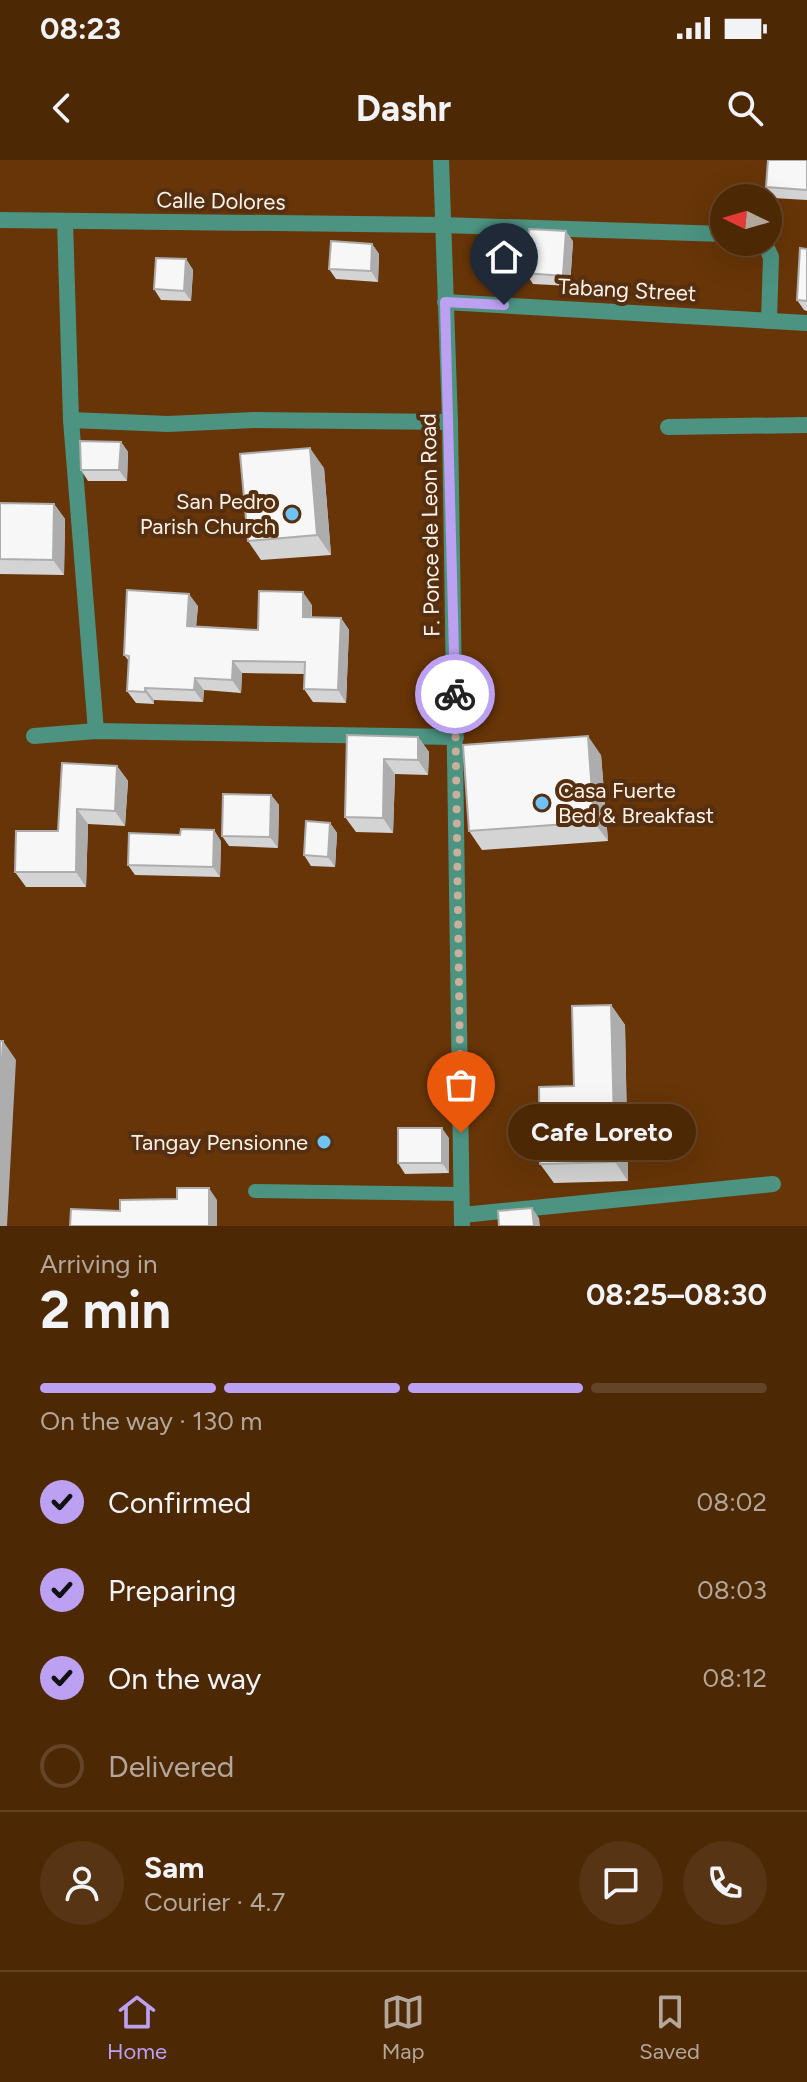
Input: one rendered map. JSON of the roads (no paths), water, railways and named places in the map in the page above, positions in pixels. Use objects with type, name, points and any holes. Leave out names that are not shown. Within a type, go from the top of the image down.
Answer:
[{"type":"street","name":"F. Ponce de Leon Road","points":[[441,160],[450,422],[462,1220]]},
{"type":"street","name":"Calle Dolores","points":[[0,220],[442,225],[710,234]]},
{"type":"street","points":[[65,221],[71,420],[96,731]]},
{"type":"street","points":[[769,320],[771,256]]},
{"type":"street","name":"Tabang Street","points":[[445,302],[807,323]]},
{"type":"street","points":[[71,420],[168,424],[254,420],[450,422]]},
{"type":"street","points":[[668,427],[807,425]]},
{"type":"street","points":[[34,736],[96,731],[456,737]]},
{"type":"street","points":[[462,1220],[773,1184]]},
{"type":"lane","points":[[255,1191],[462,1194]]},
{"type":"place","name":"San Pedro Parish Church","points":[[292,514]]},
{"type":"place","name":"Casa Fuerte Bed & Breakfast","points":[[542,803]]},
{"type":"place","name":"Cafe Loreto","points":[[461,1133]]},
{"type":"place","name":"Tangay Pensionne","points":[[324,1142]]}]
